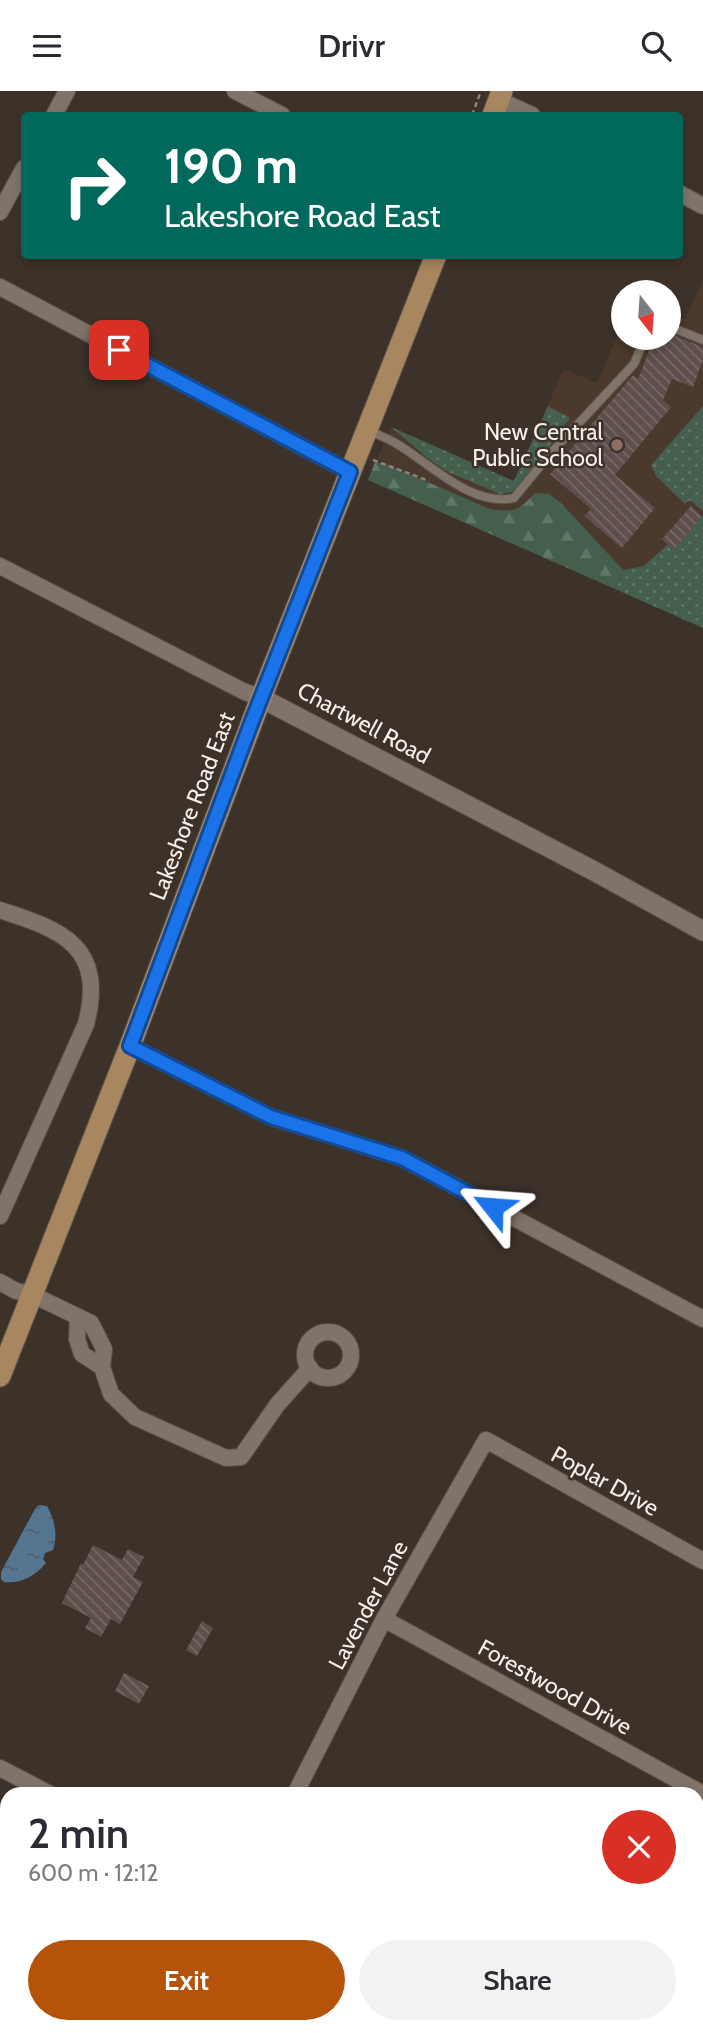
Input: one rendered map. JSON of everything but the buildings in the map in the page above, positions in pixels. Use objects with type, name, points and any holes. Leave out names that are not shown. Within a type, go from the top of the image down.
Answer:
[{"type":"main road","name":"Lakeshore Road East","points":[[0,1376],[130,1046],[261,698],[434,259]]},
{"type":"street","points":[[56,112],[67,91]]},
{"type":"street","points":[[235,91],[276,112]]},
{"type":"street","points":[[494,99],[525,112]]},
{"type":"street","points":[[0,212],[21,174]]},
{"type":"street","points":[[683,195],[703,206]]},
{"type":"street","points":[[0,287],[353,463]]},
{"type":"street","name":"Chartwell Road","points":[[0,566],[261,698],[594,871],[703,931]]},
{"type":"street","points":[[0,910],[41,923],[71,942],[89,968],[93,983],[92,1003],[86,1024],[0,1216]]},
{"type":"street","points":[[130,1046],[271,1117],[402,1158],[703,1319]]},
{"type":"street","points":[[0,1282],[91,1323],[104,1349],[102,1367],[111,1394],[135,1417],[226,1458],[241,1457],[277,1405],[310,1368]]},
{"type":"street","name":"Poplar Drive","points":[[486,1440],[703,1561]]},
{"type":"street","name":"Lavender Lane","points":[[299,1787],[384,1619],[486,1440]]},
{"type":"street","name":"Forestwood Drive","points":[[384,1619],[690,1787]]},
{"type":"street","points":[[0,1767],[37,1787]]},
{"type":"lane","points":[[681,331],[703,340]]},
{"type":"lane","points":[[366,430],[394,442],[451,481],[479,495],[496,499],[514,498],[550,454],[634,364],[640,350]]},
{"type":"path","points":[[476,112],[494,99]]},
{"type":"path","points":[[353,463],[390,465],[434,483]]},
{"type":"shaded area","name":"New Central Public School","points":[[703,279],[703,628],[368,480],[391,427],[514,481],[564,369],[597,383],[611,350],[681,350],[681,317],[685,319]]},
{"type":"green space","points":[[548,406],[570,418],[516,491],[500,494],[448,472],[391,427],[514,481]]},
{"type":"green space","points":[[703,406],[703,511],[690,500],[685,504],[656,476],[651,465]]},
{"type":"green space","points":[[375,462],[388,465],[490,509],[516,509],[535,493],[549,494],[561,503],[623,570],[615,589],[368,480]]},
{"type":"green space","points":[[703,515],[703,628],[615,589],[623,570],[644,566],[668,544],[674,549]]},
{"type":"water","points":[[47,1506],[54,1522],[53,1550],[45,1553],[43,1559],[46,1563],[37,1572],[16,1582],[4,1582],[1,1572],[36,1507]]},
{"type":"place","name":"New Central Public School","points":[[617,445]]},
{"type":"route","points":[[119,350],[350,472],[252,721],[130,1046],[271,1117],[402,1158],[493,1207]]}]
